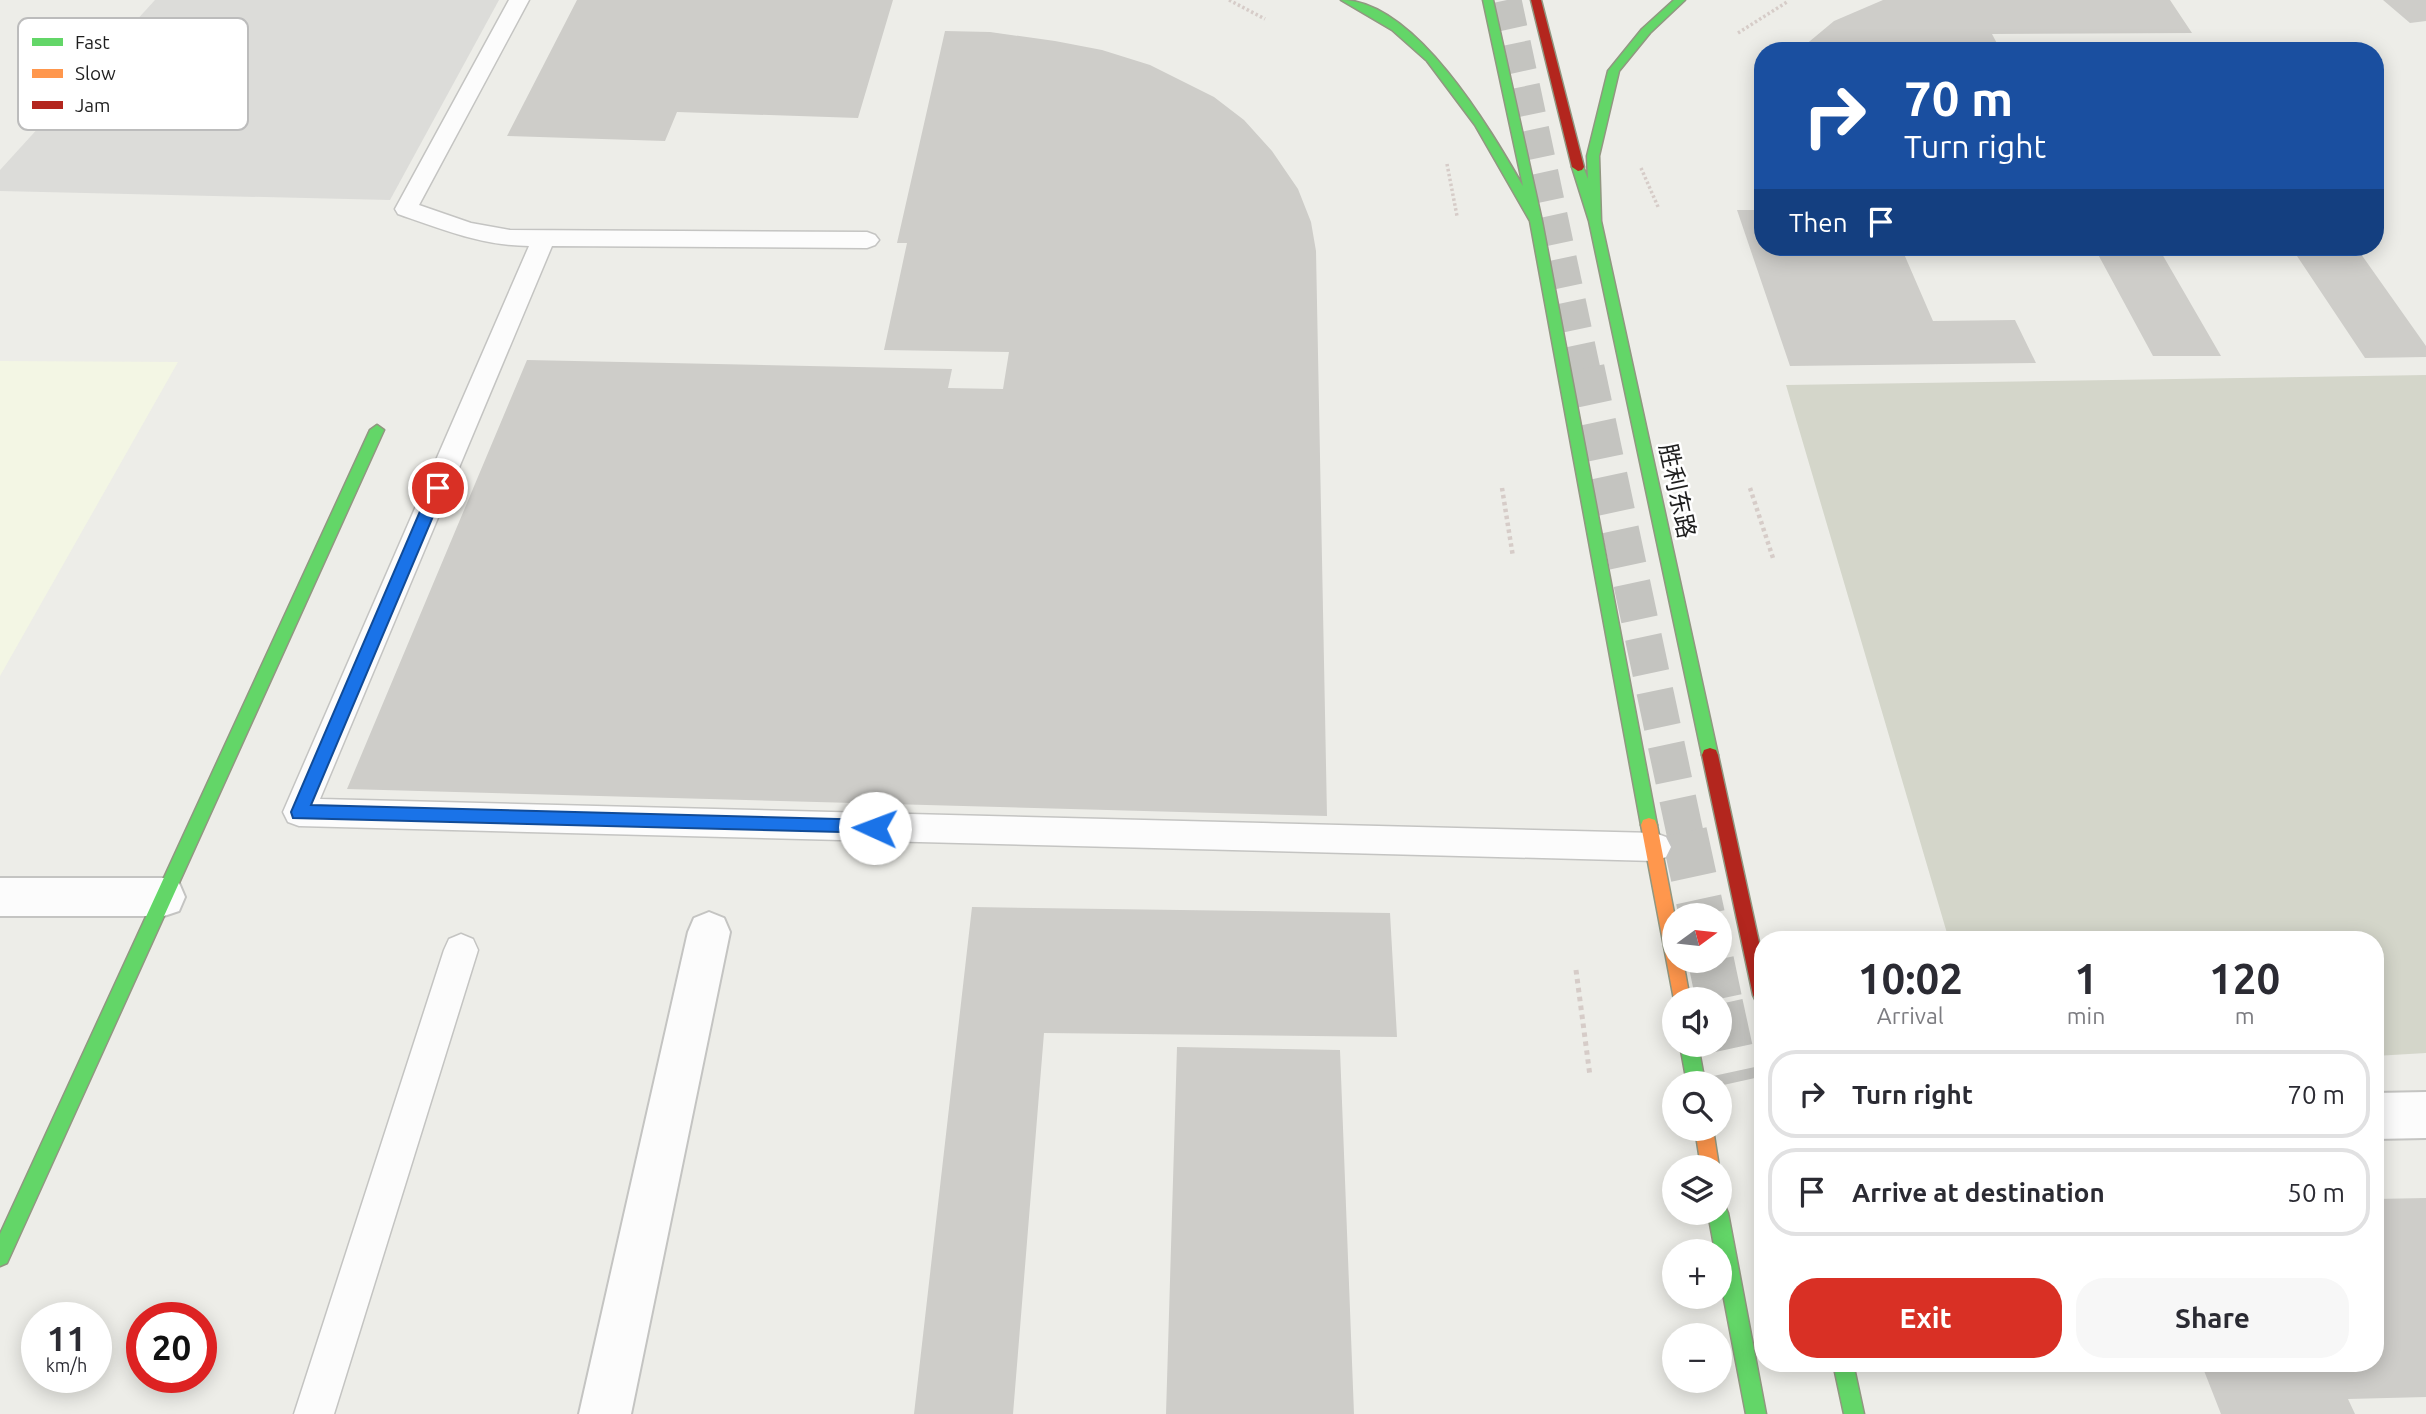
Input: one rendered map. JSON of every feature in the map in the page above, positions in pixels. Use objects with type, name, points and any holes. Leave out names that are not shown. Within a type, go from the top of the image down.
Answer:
[{"type":"main road","points":[[1346,0],[1409,37],[1450,79],[1481,125],[1536,221]]},
{"type":"main road","points":[[1488,0],[1536,221],[1655,847],[1679,987]]},
{"type":"main road","name":"胜利东路","points":[[1536,0],[1569,141],[1595,221],[1754,958]]},
{"type":"main road","points":[[1595,221],[1593,156],[1614,71],[1646,31],[1681,0]]},
{"type":"main road","points":[[0,1256],[377,430]]},
{"type":"main road","points":[[1720,1225],[1756,1414]]},
{"type":"main road","points":[[1845,1372],[1854,1414]]},
{"type":"street","points":[[0,897],[164,897]]},
{"type":"street","points":[[605,1414],[709,932]]},
{"type":"street","points":[[2384,1116],[2426,1115]]},
{"type":"lane","points":[[519,0],[406,209],[468,230],[510,238],[867,240]]},
{"type":"lane","points":[[544,238],[299,812],[1655,847]]},
{"type":"lane","points":[[314,1414],[461,950]]},
{"type":"path","points":[[1229,0],[1265,19]]},
{"type":"path","points":[[1738,33],[1787,2]]},
{"type":"path","points":[[1447,164],[1457,216]]},
{"type":"path","points":[[1641,168],[1659,209]]},
{"type":"path","points":[[1503,488],[1513,557]]},
{"type":"path","points":[[1750,488],[1773,558]]},
{"type":"path","points":[[1576,970],[1590,1076]]},
{"type":"shaded area","points":[[155,0],[499,0],[390,200],[0,191],[0,170],[36,130],[248,130],[248,18],[139,18]]},
{"type":"shaded area","points":[[0,361],[178,362],[0,676]]},
{"type":"shaded area","points":[[2426,375],[2426,1053],[2384,1055],[2384,931],[1946,931],[1786,385]]},
{"type":"building","points":[[577,0],[893,0],[858,118],[677,112],[665,141],[507,136]]},
{"type":"building","points":[[1883,0],[2170,0],[2192,33],[1992,34],[1996,42],[1809,42],[1834,21]]},
{"type":"building","points":[[2383,0],[2426,0],[2426,21],[2410,23]]},
{"type":"building","points":[[945,31],[990,32],[1055,41],[1102,50],[1150,65],[1214,97],[1244,120],[1272,151],[1298,189],[1311,222],[1316,251],[1327,816],[347,789],[527,360],[952,369],[948,388],[1003,389],[1009,352],[884,350],[907,243],[897,243]]},
{"type":"building","points":[[1737,210],[1754,210],[1754,256],[1905,256],[1933,321],[2015,320],[2036,363],[1790,366]]},
{"type":"building","points":[[2099,256],[2163,256],[2221,356],[2153,356]]},
{"type":"building","points":[[2297,256],[2362,256],[2426,346],[2426,357],[2365,358]]},
{"type":"building","points":[[972,907],[1390,913],[1397,1037],[1044,1033],[1013,1414],[914,1414]]},
{"type":"building","points":[[1177,1047],[1340,1050],[1354,1414],[1166,1414]]},
{"type":"building","points":[[2426,1198],[2426,1397],[2348,1399],[2355,1414],[2221,1414],[2205,1372],[2384,1372],[2384,1199]]},
{"type":"tunnel","points":[[1507,0],[1586,370]]},
{"type":"tunnel","points":[[1586,368],[1685,833]]},
{"type":"tunnel","points":[[1684,832],[1699,903]]},
{"type":"tunnel","points":[[1714,973],[1716,987]]},
{"type":"tunnel","points":[[1732,1057],[1737,1082]]},
{"type":"traffic: fast","points":[[1346,0],[1396,27],[1431,59],[1481,125],[1536,221]]},
{"type":"traffic: fast","points":[[1488,0],[1536,221],[1649,825]]},
{"type":"traffic: fast","points":[[1595,221],[1593,156],[1614,71],[1646,31],[1680,0]]},
{"type":"traffic: fast","points":[[1578,167],[1595,221],[1710,755]]},
{"type":"traffic: fast","points":[[0,1256],[377,430]]},
{"type":"traffic: fast","points":[[1691,1057],[1694,1071]]},
{"type":"traffic: fast","points":[[1720,1225],[1756,1414]]},
{"type":"traffic: fast","points":[[1845,1372],[1854,1414]]},
{"type":"traffic: slow","points":[[1649,825],[1679,987]]},
{"type":"traffic: slow","points":[[1706,1141],[1708,1155]]},
{"type":"traffic: jam","points":[[1536,0],[1578,167]]},
{"type":"traffic: jam","points":[[1710,755],[1754,958]]},
{"type":"route","points":[[438,488],[299,812],[875,828]]}]
